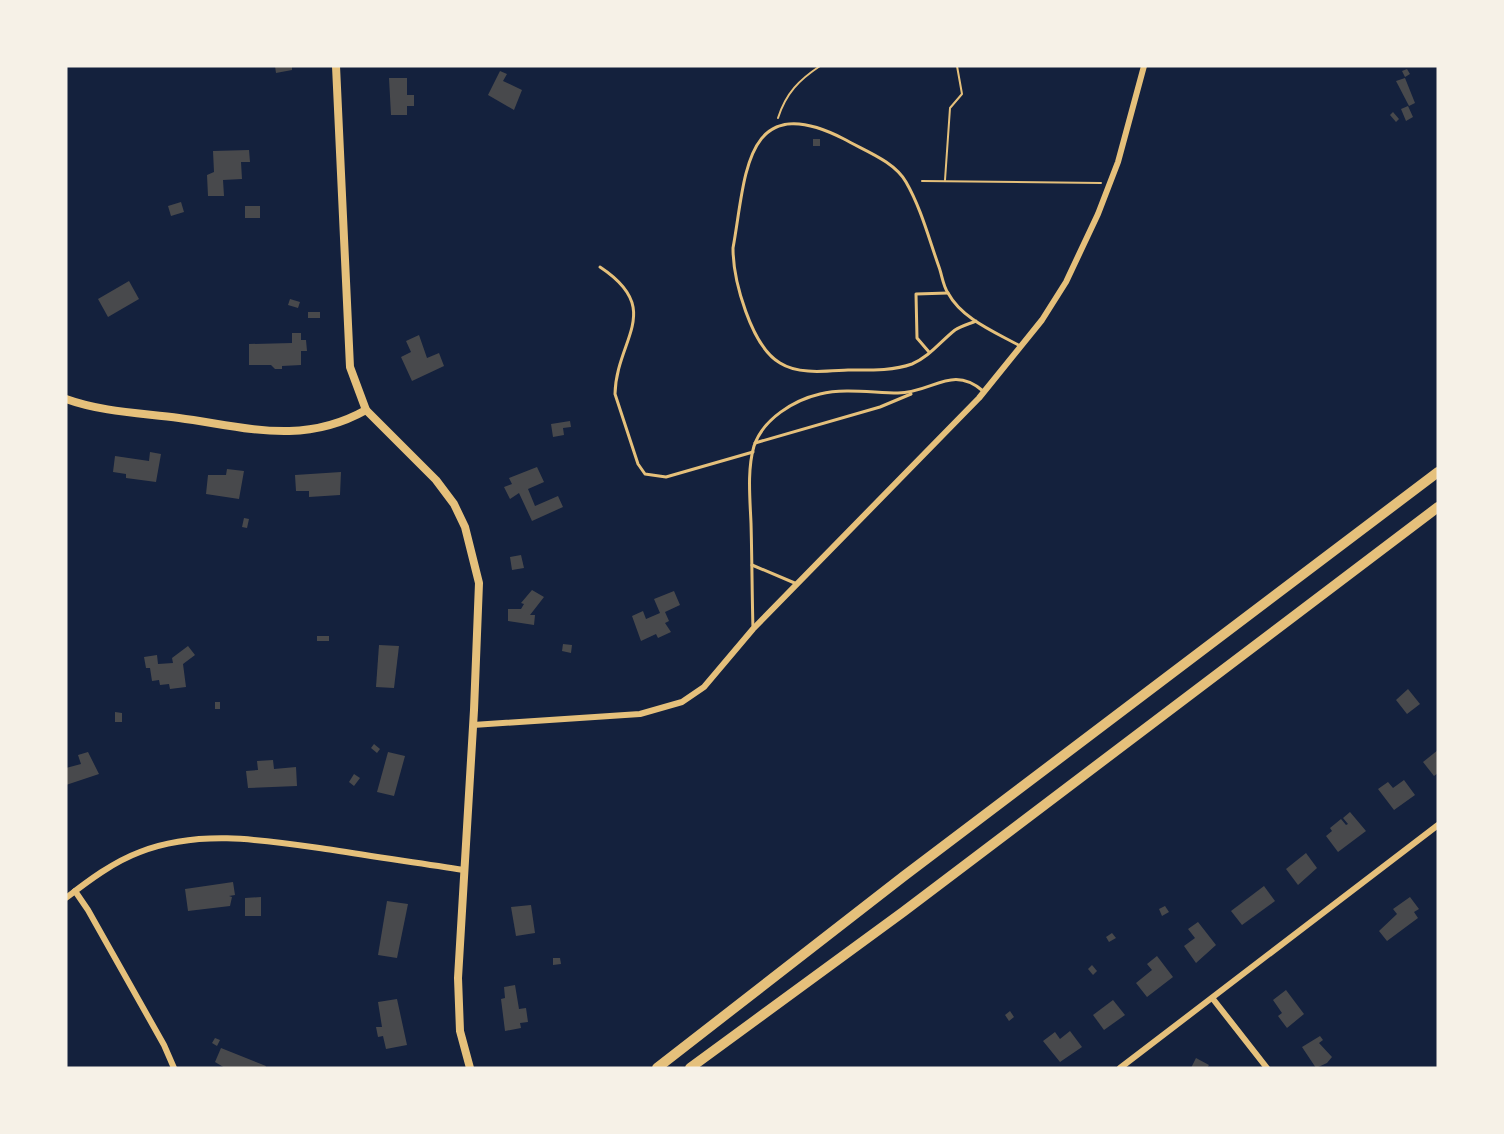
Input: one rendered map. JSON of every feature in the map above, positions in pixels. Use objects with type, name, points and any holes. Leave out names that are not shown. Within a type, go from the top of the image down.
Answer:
[{"type":"highway","points":[[657,1068],[912,869],[1438,472]]},
{"type":"highway","points":[[690,1068],[903,912],[1438,507]]},
{"type":"street","points":[[336,66],[348,346],[353,375],[366,410],[436,480],[454,504],[474,554],[480,602],[457,1007],[470,1068]]},
{"type":"street","points":[[473,725],[618,717],[670,707],[690,698],[704,687],[753,629],[984,392],[1022,347],[1066,282],[1110,183],[1118,162],[1144,66]]},
{"type":"street","points":[[66,399],[110,410],[281,433],[319,429],[366,410]]},
{"type":"street","points":[[1120,1068],[1438,825]]},
{"type":"street","points":[[66,898],[138,853],[162,845],[216,837],[300,845],[464,870]]},
{"type":"street","points":[[75,891],[164,1045],[174,1068]]},
{"type":"street","points":[[1212,999],[1267,1068]]},
{"type":"lane","points":[[976,321],[957,329],[929,353],[910,365],[871,370],[803,370],[780,363],[761,345],[736,281],[733,264],[733,248],[755,143],[775,127],[798,124],[833,134],[884,161],[898,172],[920,211],[948,293],[976,321],[1022,347]]},
{"type":"lane","points":[[600,267],[620,280],[629,292],[633,306],[630,338],[615,394],[638,464],[645,474],[666,477],[753,452]]},
{"type":"lane","points":[[929,353],[917,338],[916,294],[948,293]]},
{"type":"lane","points":[[755,443],[880,407],[950,379],[961,378],[974,383],[984,392]]},
{"type":"lane","points":[[753,629],[750,480],[755,443],[768,423],[794,403],[821,393],[912,393]]},
{"type":"lane","points":[[752,565],[797,584]]},
{"type":"path","points":[[777,121],[783,102],[797,81],[820,66]]},
{"type":"path","points":[[945,182],[950,108],[962,94],[957,66]]},
{"type":"path","points":[[922,181],[1110,183]]},
{"type":"building","points":[[275,66],[292,66],[292,70],[276,73]]},
{"type":"building","points":[[1407,69],[1410,74],[1405,77],[1402,71]]},
{"type":"building","points":[[500,71],[507,74],[503,81],[522,90],[514,110],[488,95]]},
{"type":"building","points":[[389,78],[407,78],[407,95],[414,95],[414,106],[407,106],[407,115],[391,115]]},
{"type":"building","points":[[1405,78],[1415,103],[1409,106],[1396,81]]},
{"type":"building","points":[[1408,106],[1413,117],[1406,121],[1401,109]]},
{"type":"building","points":[[1393,112],[1399,119],[1396,122],[1390,115]]},
{"type":"building","points":[[813,139],[820,139],[820,146],[813,146]]},
{"type":"building","points":[[249,150],[250,162],[241,162],[242,179],[223,180],[224,196],[208,196],[207,175],[214,172],[213,151]]},
{"type":"building","points":[[181,202],[184,212],[171,216],[168,206]]},
{"type":"building","points":[[245,206],[260,206],[260,218],[245,218]]},
{"type":"building","points":[[129,281],[139,299],[108,317],[98,299]]},
{"type":"building","points":[[290,299],[300,302],[298,308],[288,305]]},
{"type":"building","points":[[308,312],[320,312],[320,318],[308,318]]},
{"type":"building","points":[[292,333],[301,333],[301,340],[306,340],[307,351],[301,351],[301,365],[282,366],[282,369],[275,369],[271,365],[249,365],[249,344],[292,343]]},
{"type":"building","points":[[419,335],[427,358],[439,353],[444,366],[412,381],[401,357],[411,352],[406,341]]},
{"type":"building","points":[[570,421],[571,427],[563,428],[564,435],[553,437],[551,424]]},
{"type":"building","points":[[150,452],[161,454],[156,482],[126,478],[126,474],[113,472],[115,456],[149,461]]},
{"type":"building","points":[[537,467],[544,482],[528,489],[535,506],[558,496],[563,507],[532,521],[519,493],[510,499],[504,487],[512,484],[509,478]]},
{"type":"building","points":[[227,469],[244,471],[239,499],[206,494],[208,475],[226,475]]},
{"type":"building","points":[[341,472],[340,495],[309,497],[309,491],[296,491],[295,475]]},
{"type":"building","points":[[244,518],[249,519],[247,528],[242,527]]},
{"type":"building","points":[[521,555],[524,568],[512,570],[510,557]]},
{"type":"building","points":[[532,590],[544,597],[530,615],[535,615],[534,625],[508,621],[508,609],[521,609],[524,604],[521,603]]},
{"type":"building","points":[[674,591],[680,605],[665,612],[669,621],[665,623],[671,632],[658,638],[656,634],[641,641],[632,616],[643,611],[646,619],[660,613],[654,599]]},
{"type":"building","points":[[317,636],[329,636],[329,641],[317,641]]},
{"type":"building","points":[[563,644],[572,645],[571,653],[562,651]]},
{"type":"building","points":[[379,645],[399,646],[394,688],[376,687]]},
{"type":"building","points":[[188,646],[195,655],[183,664],[186,687],[170,689],[169,684],[160,685],[159,680],[152,681],[150,668],[146,668],[144,657],[157,655],[158,664],[173,663],[172,658]]},
{"type":"building","points":[[1408,689],[1420,704],[1407,714],[1396,700]]},
{"type":"building","points":[[215,702],[220,702],[220,709],[215,709]]},
{"type":"building","points":[[115,712],[122,713],[122,722],[115,722]]},
{"type":"building","points":[[374,744],[380,749],[377,753],[371,748]]},
{"type":"building","points":[[1438,750],[1438,773],[1434,776],[1423,762]]},
{"type":"building","points":[[88,752],[99,774],[66,785],[66,768],[81,764],[78,755]]},
{"type":"building","points":[[388,752],[405,756],[394,796],[377,792]]},
{"type":"building","points":[[273,760],[274,769],[296,767],[297,786],[248,788],[246,771],[258,770],[257,761]]},
{"type":"building","points":[[354,774],[360,778],[354,786],[349,782]]},
{"type":"building","points":[[1404,780],[1415,795],[1394,810],[1378,789],[1388,782],[1393,788]]},
{"type":"building","points":[[1350,812],[1366,831],[1338,852],[1326,836],[1332,831],[1330,828],[1341,819],[1346,825],[1348,824],[1343,818]]},
{"type":"building","points":[[1306,853],[1317,868],[1298,885],[1286,869]]},
{"type":"building","points":[[233,882],[235,895],[229,896],[232,897],[230,906],[188,911],[185,889]]},
{"type":"building","points":[[1264,886],[1275,901],[1242,925],[1231,911]]},
{"type":"building","points":[[261,897],[261,916],[245,916],[245,898]]},
{"type":"building","points":[[1410,897],[1419,909],[1414,912],[1418,918],[1387,941],[1379,931],[1397,914],[1393,909]]},
{"type":"building","points":[[387,901],[408,904],[397,958],[378,955]]},
{"type":"building","points":[[531,905],[535,933],[516,936],[511,907]]},
{"type":"building","points":[[1165,906],[1169,912],[1162,916],[1159,909]]},
{"type":"building","points":[[1198,922],[1216,945],[1196,963],[1184,946],[1195,938],[1188,929]]},
{"type":"building","points":[[1112,933],[1116,938],[1109,942],[1106,937]]},
{"type":"building","points":[[1157,956],[1173,977],[1147,997],[1136,983],[1152,970],[1147,964]]},
{"type":"building","points":[[553,958],[560,958],[561,964],[553,965]]},
{"type":"building","points":[[1092,965],[1097,971],[1093,975],[1088,969]]},
{"type":"building","points":[[515,985],[519,1009],[526,1008],[528,1022],[520,1023],[521,1028],[505,1031],[501,999],[505,998],[504,987]]},
{"type":"building","points":[[1286,990],[1304,1014],[1287,1028],[1278,1016],[1282,1013],[1273,1000]]},
{"type":"building","points":[[397,999],[407,1045],[386,1049],[383,1036],[378,1037],[376,1027],[382,1027],[378,1002]]},
{"type":"building","points":[[1113,1000],[1125,1015],[1104,1030],[1093,1015]]},
{"type":"building","points":[[1010,1011],[1014,1017],[1009,1021],[1005,1015]]},
{"type":"building","points":[[1070,1031],[1082,1047],[1060,1062],[1043,1041],[1055,1032],[1060,1039]]},
{"type":"building","points":[[1320,1036],[1323,1040],[1319,1043],[1332,1057],[1327,1063],[1316,1068],[1302,1047]]},
{"type":"building","points":[[215,1038],[220,1040],[217,1046],[212,1043]]},
{"type":"building","points":[[221,1048],[266,1066],[265,1068],[225,1068],[215,1062]]},
{"type":"building","points":[[1196,1058],[1209,1065],[1207,1068],[1191,1068]]}]
